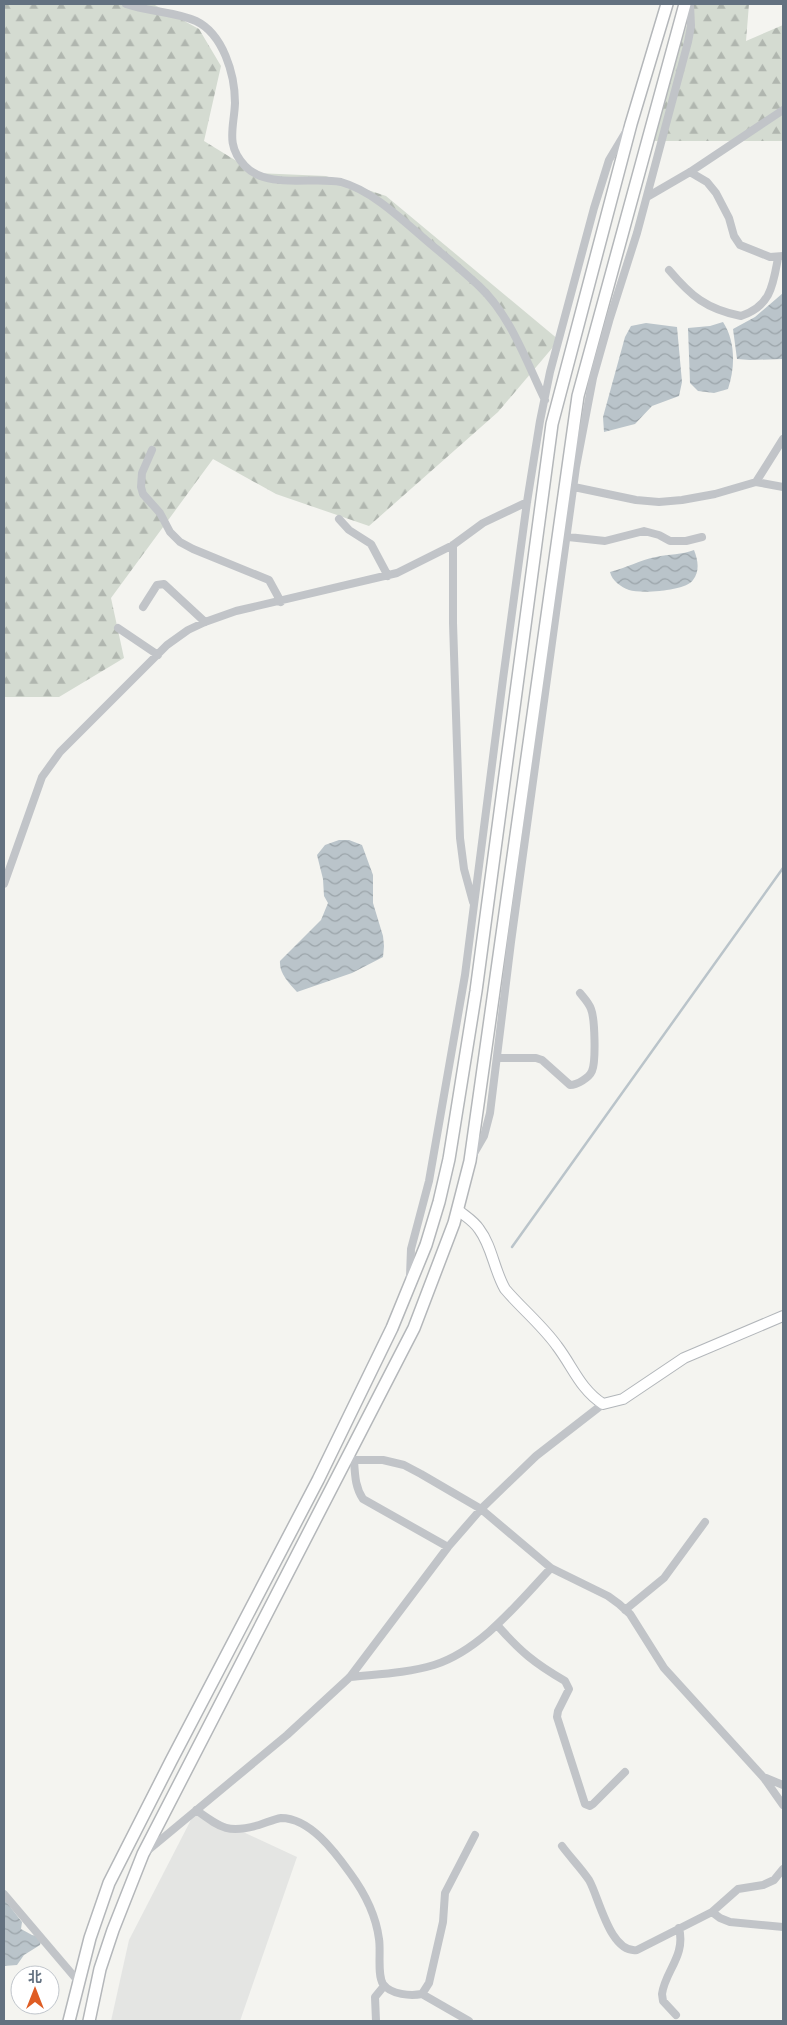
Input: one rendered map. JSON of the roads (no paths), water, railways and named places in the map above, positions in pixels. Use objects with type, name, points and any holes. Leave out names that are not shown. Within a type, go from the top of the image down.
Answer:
[{"type":"highway","points":[[69,2021],[90,1938],[109,1883],[318,1480],[392,1328],[426,1245],[439,1202],[450,1149],[476,991],[552,424],[631,124],[667,4]]},
{"type":"highway","points":[[89,2021],[100,1969],[143,1854],[350,1460],[414,1328],[458,1210],[470,1161],[578,396],[685,4]]},
{"type":"main road","points":[[458,1210],[480,1230],[505,1289],[558,1347],[582,1386],[602,1404],[623,1399],[684,1358],[783,1316]]},
{"type":"street","points":[[126,4],[184,17],[197,22],[209,30],[219,43],[229,68],[234,89],[233,148],[236,156],[248,169],[281,181],[339,182],[357,188],[400,217],[480,286],[503,312],[545,400]]},
{"type":"street","points":[[470,1161],[488,1125],[511,942],[586,412],[594,378],[647,197],[692,26],[690,4]]},
{"type":"street","points":[[647,197],[690,172],[783,110]]},
{"type":"street","points":[[410,1286],[411,1250],[429,1181],[465,975],[527,502],[550,372],[594,208],[609,160],[631,124]]},
{"type":"street","points":[[669,270],[687,292],[704,304],[740,316],[759,308],[766,300],[781,257],[770,257],[740,245],[734,236],[729,218],[716,193],[706,182],[690,172]]},
{"type":"street","points":[[756,482],[783,439]]},
{"type":"street","points":[[152,450],[142,473],[141,487],[143,494],[160,513],[170,532],[180,542],[193,549],[269,580],[281,602]]},
{"type":"street","points":[[574,487],[636,500],[659,502],[715,494],[756,482],[783,487]]},
{"type":"street","points":[[4,884],[42,777],[48,766],[158,654],[188,630],[205,622],[236,612],[281,602],[324,589],[388,576],[453,545],[483,523],[527,502]]},
{"type":"street","points":[[339,519],[349,530],[371,544],[388,576]]},
{"type":"street","points":[[568,537],[605,540],[644,531],[659,535],[670,541],[686,541],[702,537]]},
{"type":"street","points":[[453,545],[453,623],[460,838],[464,869],[474,904]]},
{"type":"street","points":[[143,607],[157,585],[164,584],[168,585],[205,622]]},
{"type":"street","points":[[118,628],[158,654]]},
{"type":"street","points":[[497,1058],[536,1058],[542,1060],[570,1085],[577,1084],[590,1074],[593,1066],[593,1018],[589,1004],[580,993]]},
{"type":"street","points":[[143,1854],[287,1735],[350,1677],[448,1547],[481,1509],[536,1456],[602,1404]]},
{"type":"street","points":[[448,1547],[363,1499],[358,1491],[350,1460],[383,1460],[404,1465],[481,1509],[551,1568],[608,1596],[625,1610],[664,1668],[764,1778],[783,1805]]},
{"type":"street","points":[[625,1610],[664,1578],[705,1522]]},
{"type":"street","points":[[350,1677],[414,1670],[449,1658],[497,1625],[551,1568]]},
{"type":"street","points":[[497,1625],[531,1661],[568,1685],[569,1689],[556,1717],[585,1804],[590,1806],[593,1804],[625,1772]]},
{"type":"street","points":[[764,1778],[783,1785]]},
{"type":"street","points":[[196,1810],[219,1827],[227,1829],[241,1829],[280,1818],[302,1824],[331,1847],[357,1883],[371,1911],[379,1938],[380,1979],[384,1986],[401,1994],[422,1994],[469,2021]]},
{"type":"street","points":[[422,1994],[429,1983],[442,1922],[445,1893],[475,1835]]},
{"type":"street","points":[[562,1846],[588,1878],[605,1922],[627,1950],[637,1950],[712,1912],[738,1889],[769,1883],[783,1869]]},
{"type":"street","points":[[4,1894],[78,1981]]},
{"type":"street","points":[[712,1912],[730,1922],[783,1927]]},
{"type":"street","points":[[676,2015],[663,2001],[662,1994],[680,1946],[679,1928]]},
{"type":"street","points":[[376,2021],[374,1997],[384,1986]]},
{"type":"water","points":[[783,293],[783,359],[737,359],[733,329],[755,317]]},
{"type":"water","points":[[723,322],[730,338],[733,355],[728,389],[714,393],[698,391],[690,383],[688,328],[710,326]]},
{"type":"water","points":[[646,323],[677,327],[682,382],[679,396],[652,406],[635,424],[604,432],[603,417],[625,337],[631,326]]},
{"type":"water","points":[[694,550],[697,573],[689,584],[682,587],[653,591],[629,590],[617,583],[610,572],[650,558]]},
{"type":"water","points":[[339,840],[349,840],[362,845],[373,875],[373,903],[383,936],[383,957],[352,973],[297,992],[283,974],[280,961],[321,920],[328,903],[324,896],[323,879],[317,855],[325,845]]},
{"type":"water","points":[[4,1899],[22,1922],[21,1929],[32,1935],[42,1937],[40,1945],[24,1955],[17,1965],[4,1966]]},
{"type":"waterway","points":[[512,1247],[783,868]]}]
